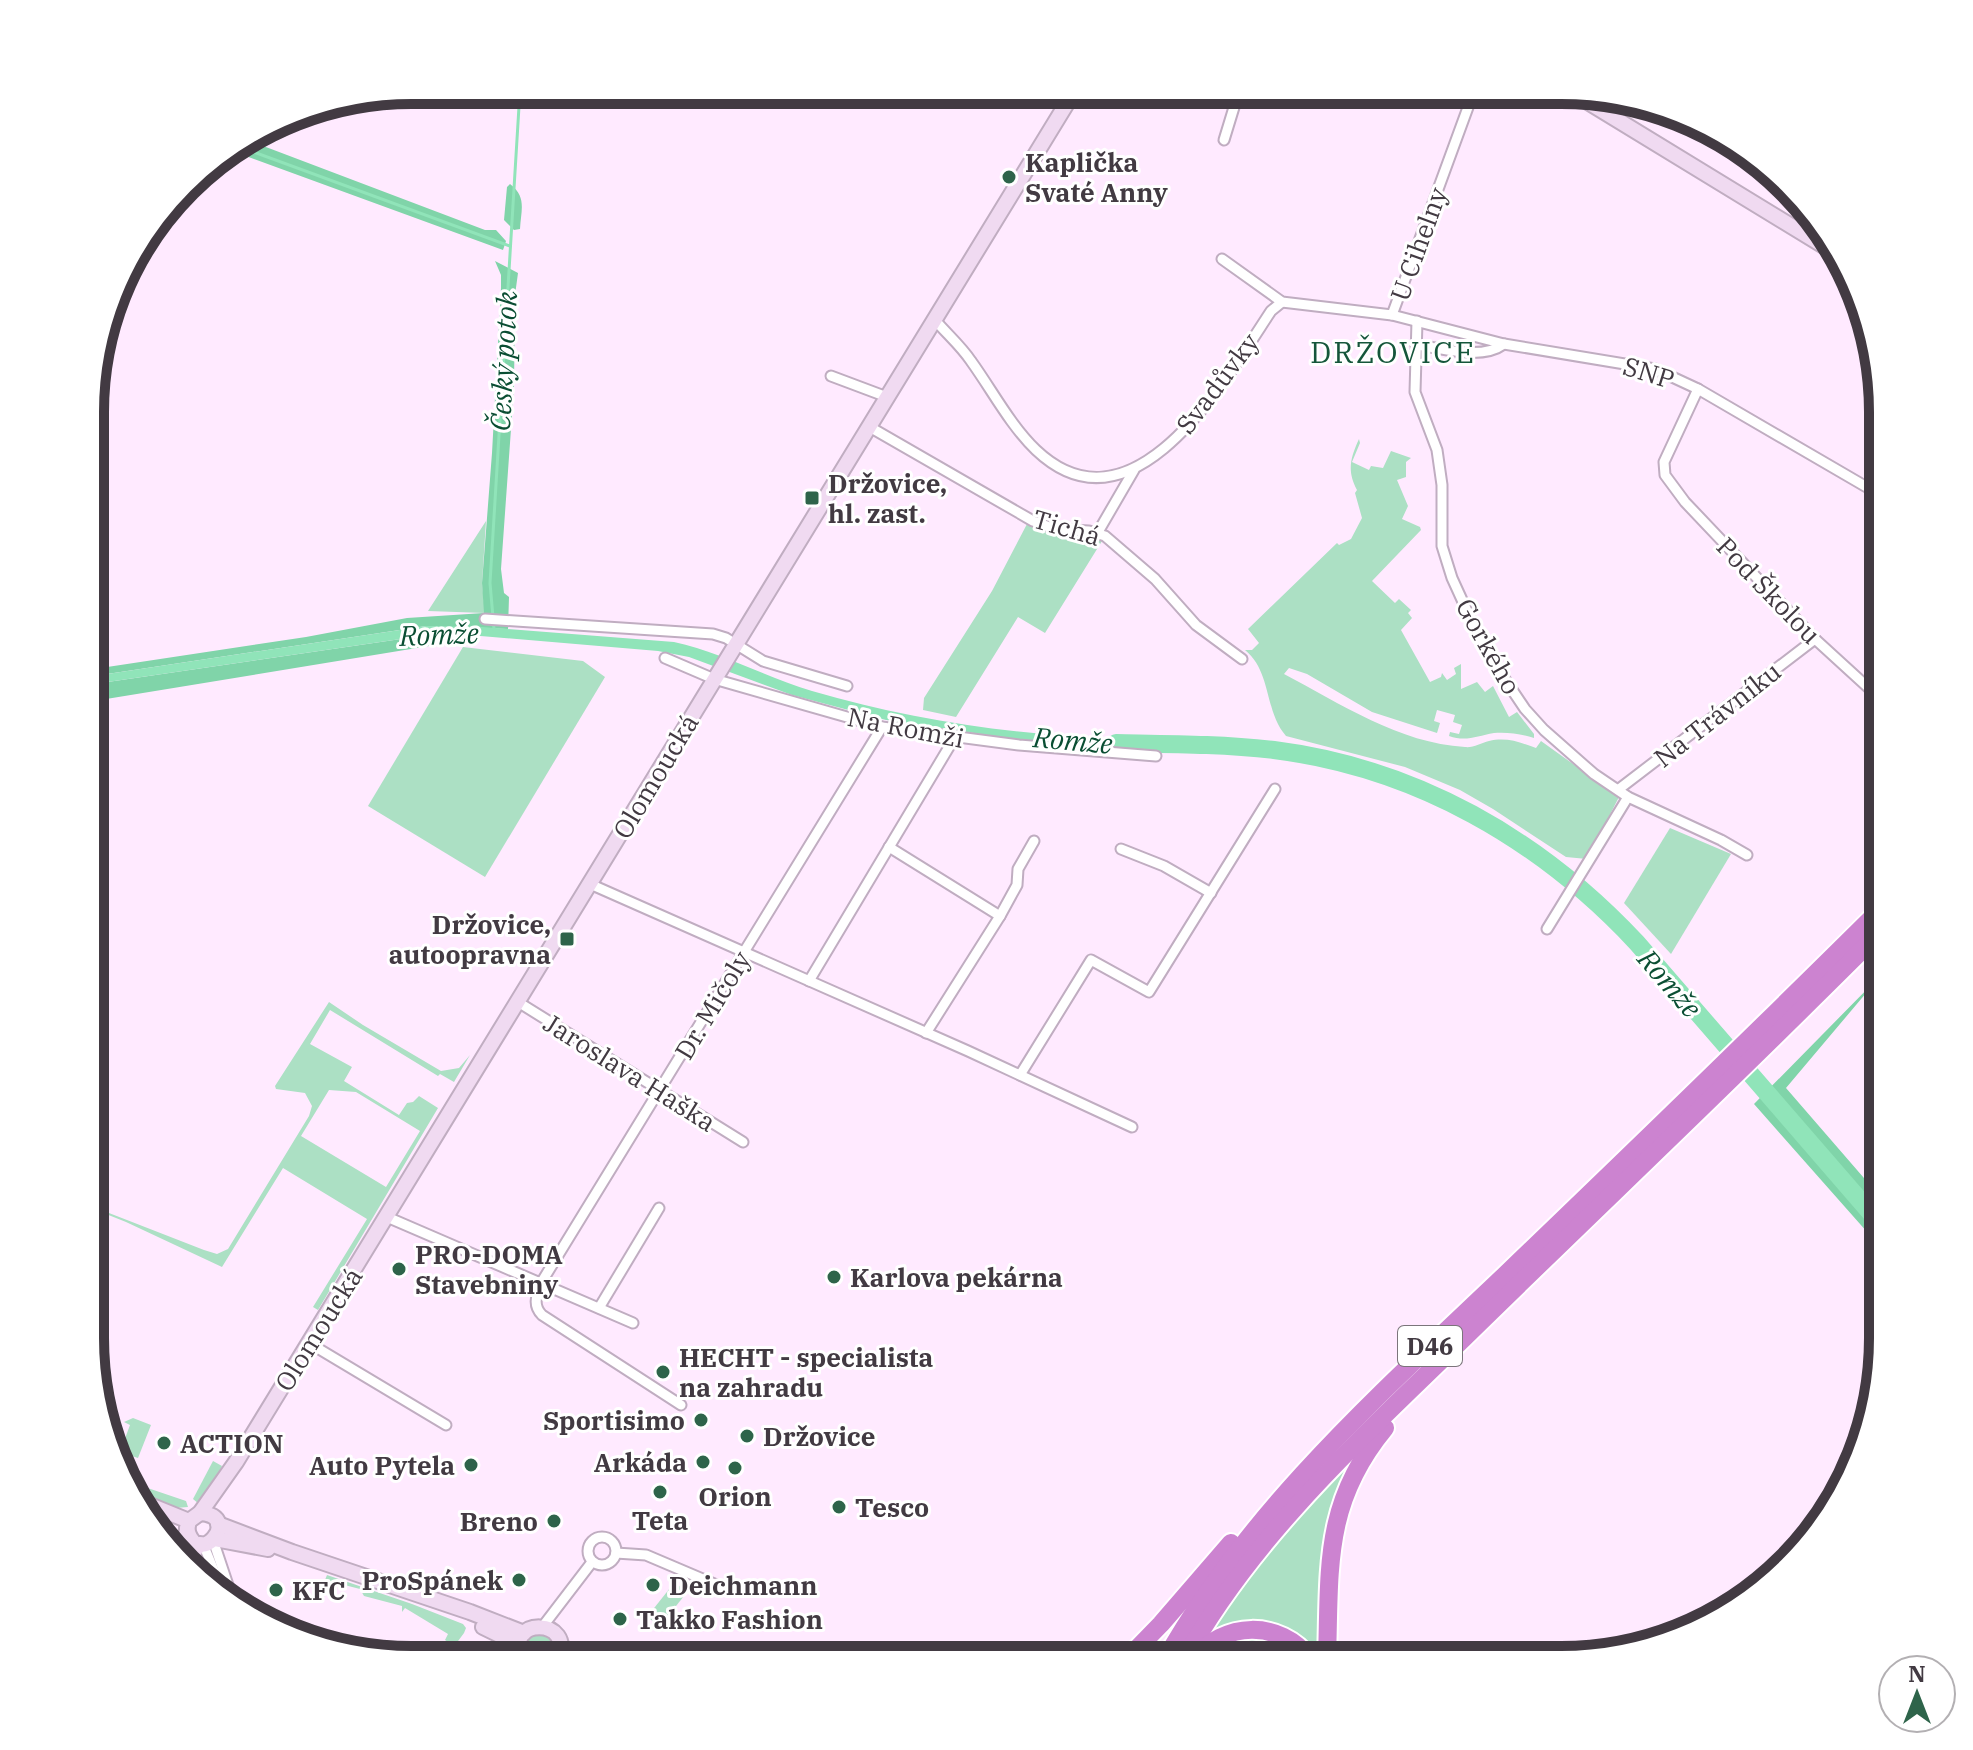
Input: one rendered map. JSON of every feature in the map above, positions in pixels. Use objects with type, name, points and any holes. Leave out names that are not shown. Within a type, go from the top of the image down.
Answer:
[{"type":"highway","name":"D46","points":[[1747,1054],[1869,922]]},
{"type":"highway","name":"D46","points":[[1174,1646],[1240,1547],[1323,1450],[1869,942]]},
{"type":"highway","name":"D46","points":[[1192,1646],[1248,1561],[1336,1462],[1438,1364],[1732,1068]]},
{"type":"highway","points":[[1327,1646],[1331,1546],[1345,1494],[1372,1444],[1438,1364]]},
{"type":"highway","points":[[1140,1646],[1241,1532],[1323,1450]]},
{"type":"highway","points":[[1205,1646],[1217,1637],[1250,1629],[1268,1631],[1286,1638],[1295,1646]]},
{"type":"street","name":"Olomoucká","points":[[183,1543],[192,1521],[236,1462],[1066,104]]},
{"type":"street","points":[[1224,140],[1236,104]]},
{"type":"street","name":"U Cihelny","points":[[1222,259],[1282,302],[1392,315],[1469,104]]},
{"type":"street","points":[[1595,106],[1818,242]]},
{"type":"street","name":"Svadůvky","points":[[935,320],[971,360],[1027,440],[1065,471],[1084,476],[1134,470],[1178,438],[1202,414],[1271,311],[1282,302]]},
{"type":"street","name":"SNP","points":[[1392,315],[1504,344],[1655,369],[1698,389],[1869,488]]},
{"type":"street","name":"Gorkého","points":[[1417,321],[1415,392],[1437,450],[1442,485],[1442,546],[1452,578],[1484,648],[1506,684],[1544,730],[1594,774],[1628,797],[1747,855]]},
{"type":"street","points":[[1416,345],[1478,353],[1495,351],[1504,344]]},
{"type":"street","points":[[831,376],[887,397]]},
{"type":"street","name":"Pod Školou","points":[[1698,389],[1664,462],[1665,475],[1685,502],[1815,639],[1869,686]]},
{"type":"street","name":"Tichá","points":[[868,426],[1033,521],[1055,529],[1098,532],[1126,552],[1196,625],[1242,659]]},
{"type":"street","points":[[1098,532],[1134,470]]},
{"type":"street","name":"Na Romži","points":[[485,619],[713,634],[763,661],[847,686]]},
{"type":"street","name":"Na Trávníku","points":[[1619,789],[1815,639]]},
{"type":"street","name":"Na Romži","points":[[665,658],[714,679],[882,727],[1156,756]]},
{"type":"street","name":"Dr. Mičoly","points":[[541,1283],[882,727]]},
{"type":"street","points":[[809,981],[955,737]]},
{"type":"street","points":[[1020,1075],[1091,960],[1149,992],[1275,789]]},
{"type":"street","points":[[1547,929],[1628,797]]},
{"type":"street","points":[[926,1033],[1000,916],[1017,885],[1018,869],[1034,841]]},
{"type":"street","points":[[889,847],[1000,916]]},
{"type":"street","points":[[1121,849],[1164,866],[1211,893]]},
{"type":"street","points":[[590,884],[1132,1127]]},
{"type":"street","name":"Jaroslava Haška","points":[[518,1002],[743,1142]]},
{"type":"street","points":[[599,1308],[659,1208]]},
{"type":"street","points":[[387,1217],[633,1323]]},
{"type":"street","points":[[541,1283],[535,1303],[542,1315],[681,1405]]},
{"type":"street","points":[[309,1343],[446,1425]]},
{"type":"street","name":"Olomoucká","points":[[193,1555],[218,1532],[217,1522],[226,1485],[236,1462]]},
{"type":"street","points":[[154,1507],[192,1521],[211,1515],[217,1522],[288,1551],[436,1602],[521,1638]]},
{"type":"street","points":[[192,1521],[192,1540],[288,1551]]},
{"type":"street","points":[[603,1537],[611,1541],[616,1553],[612,1561],[604,1565],[592,1562],[588,1549],[595,1539],[603,1537]]},
{"type":"street","points":[[208,1542],[219,1577]]},
{"type":"street","points":[[208,1542],[226,1583]]},
{"type":"street","points":[[616,1553],[646,1555],[726,1589]]},
{"type":"street","points":[[521,1638],[536,1626],[543,1626],[558,1610],[592,1562]]},
{"type":"street","points":[[558,1610],[558,1646]]},
{"type":"street","points":[[543,1626],[556,1646]]},
{"type":"street","points":[[521,1638],[521,1646]]},
{"type":"shaded area","points":[[259,144],[485,230],[496,230],[506,241],[503,250],[243,155]]},
{"type":"shaded area","points":[[510,184],[519,194],[522,204],[520,229],[514,230],[504,220],[507,187]]},
{"type":"shaded area","points":[[495,261],[518,273],[514,387],[501,569],[504,593],[509,597],[508,629],[426,626],[104,674],[104,667],[306,637],[407,618],[484,613],[482,583],[501,275]]},
{"type":"shaded area","points":[[1359,439],[1352,462],[1369,470],[1371,466],[1383,468],[1391,451],[1411,458],[1406,462],[1406,477],[1397,480],[1408,506],[1402,519],[1421,530],[1372,581],[1395,603],[1399,599],[1411,610],[1408,613],[1412,618],[1401,630],[1430,682],[1441,677],[1442,673],[1447,680],[1456,674],[1454,668],[1461,664],[1461,689],[1477,682],[1485,692],[1493,686],[1509,717],[1517,712],[1534,738],[1494,733],[1455,738],[1449,736],[1450,732],[1459,734],[1462,725],[1453,722],[1455,715],[1437,710],[1434,721],[1440,723],[1437,733],[1372,712],[1307,674],[1289,668],[1284,674],[1371,720],[1417,738],[1468,747],[1501,740],[1536,748],[1541,741],[1619,797],[1587,859],[1566,857],[1460,790],[1405,767],[1286,736],[1279,726],[1260,669],[1245,650],[1252,650],[1259,643],[1248,629],[1337,543],[1339,545],[1351,539],[1362,518],[1351,471],[1352,459]]},
{"type":"shaded area","points":[[486,521],[482,583],[485,613],[428,611]]},
{"type":"shaded area","points":[[1027,524],[1045,532],[1102,541],[1045,633],[1018,617],[956,717],[923,710],[924,698],[992,591]]},
{"type":"shaded area","points":[[435,634],[457,634],[429,646],[104,699],[104,683]]},
{"type":"shaded area","points":[[463,647],[583,661],[605,677],[485,877],[368,806]]},
{"type":"shaded area","points":[[1670,828],[1731,854],[1671,954],[1624,903]]},
{"type":"shaded area","points":[[1869,987],[1786,1088],[1869,1184],[1869,1234],[1754,1104]]},
{"type":"shaded area","points":[[329,1002],[441,1071],[459,1068],[470,1055],[454,1082],[440,1074],[438,1076],[330,1010],[310,1044],[352,1067],[344,1081],[399,1115],[407,1103],[419,1096],[438,1108],[318,1310],[313,1307],[367,1219],[283,1168],[222,1267],[104,1213],[217,1254],[228,1249],[309,1116],[312,1106],[305,1093],[276,1089],[275,1086]],"holes":[[[329,1090],[356,1092],[420,1131],[386,1187],[301,1136]]]},
{"type":"shaded area","points":[[133,1418],[151,1425],[138,1458],[126,1454],[123,1445],[130,1425],[124,1422]]},
{"type":"shaded area","points":[[1354,1455],[1345,1474],[1322,1646],[1302,1646],[1276,1627],[1204,1638],[1269,1547]]},
{"type":"shaded area","points":[[213,1461],[222,1466],[208,1497],[199,1504],[193,1499]]},
{"type":"shaded area","points":[[142,1486],[186,1501],[188,1507],[175,1508],[149,1499]]},
{"type":"shaded area","points":[[327,1575],[412,1604],[463,1624],[466,1628],[454,1646],[450,1646],[445,1640],[448,1634],[405,1608],[402,1612],[402,1606],[364,1596],[360,1589],[325,1580]]},
{"type":"shaded area","points":[[674,1583],[688,1591],[660,1626],[647,1617]]},
{"type":"shaded area","points":[[540,1634],[553,1646],[527,1646],[531,1638]]},
{"type":"shaded area","points":[[1256,1636],[1283,1646],[1219,1646],[1226,1641]]},
{"type":"water","points":[[426,626],[482,627],[674,642],[852,702],[973,726],[1055,735],[1138,739],[1138,750],[1056,745],[886,720],[792,695],[689,657],[658,651],[457,634],[435,634],[104,683],[104,674]]},
{"type":"waterway","name":"Český potok","points":[[494,629],[490,583],[519,104]]},
{"type":"waterway","points":[[250,150],[510,246]]},
{"type":"waterway","name":"Romže","points":[[1116,743],[1254,748],[1326,759],[1377,773],[1426,792],[1472,814],[1517,841],[1559,872],[1637,943],[1869,1211]]},
{"type":"place","name":"Kaplička Svaté Anny","points":[[1009,177]]},
{"type":"place","name":"Držovice, hl. zast.","points":[[812,498]]},
{"type":"place","name":"Držovice, autoopravna","points":[[567,939]]},
{"type":"place","name":"PRO-DOMA Stavebniny","points":[[399,1269]]},
{"type":"place","name":"Karlova pekárna","points":[[834,1277]]},
{"type":"place","name":"HECHT - specialista na zahradu","points":[[663,1372]]},
{"type":"place","name":"Sportisimo","points":[[701,1420]]},
{"type":"place","name":"Držovice","points":[[747,1436]]},
{"type":"place","name":"ACTION","points":[[164,1443]]},
{"type":"place","name":"Arkáda","points":[[703,1462]]},
{"type":"place","name":"Auto Pytela","points":[[471,1465]]},
{"type":"place","name":"Orion","points":[[735,1468]]},
{"type":"place","name":"Teta","points":[[660,1492]]},
{"type":"place","name":"Tesco","points":[[839,1507]]},
{"type":"place","name":"Breno","points":[[554,1521]]},
{"type":"place","name":"ProSpánek","points":[[519,1580]]},
{"type":"place","name":"Deichmann","points":[[653,1585]]},
{"type":"place","name":"KFC","points":[[276,1590]]},
{"type":"place","name":"Takko Fashion","points":[[620,1619]]},
{"type":"district","name":"DRŽOVICE","points":[[1393,351]]}]
